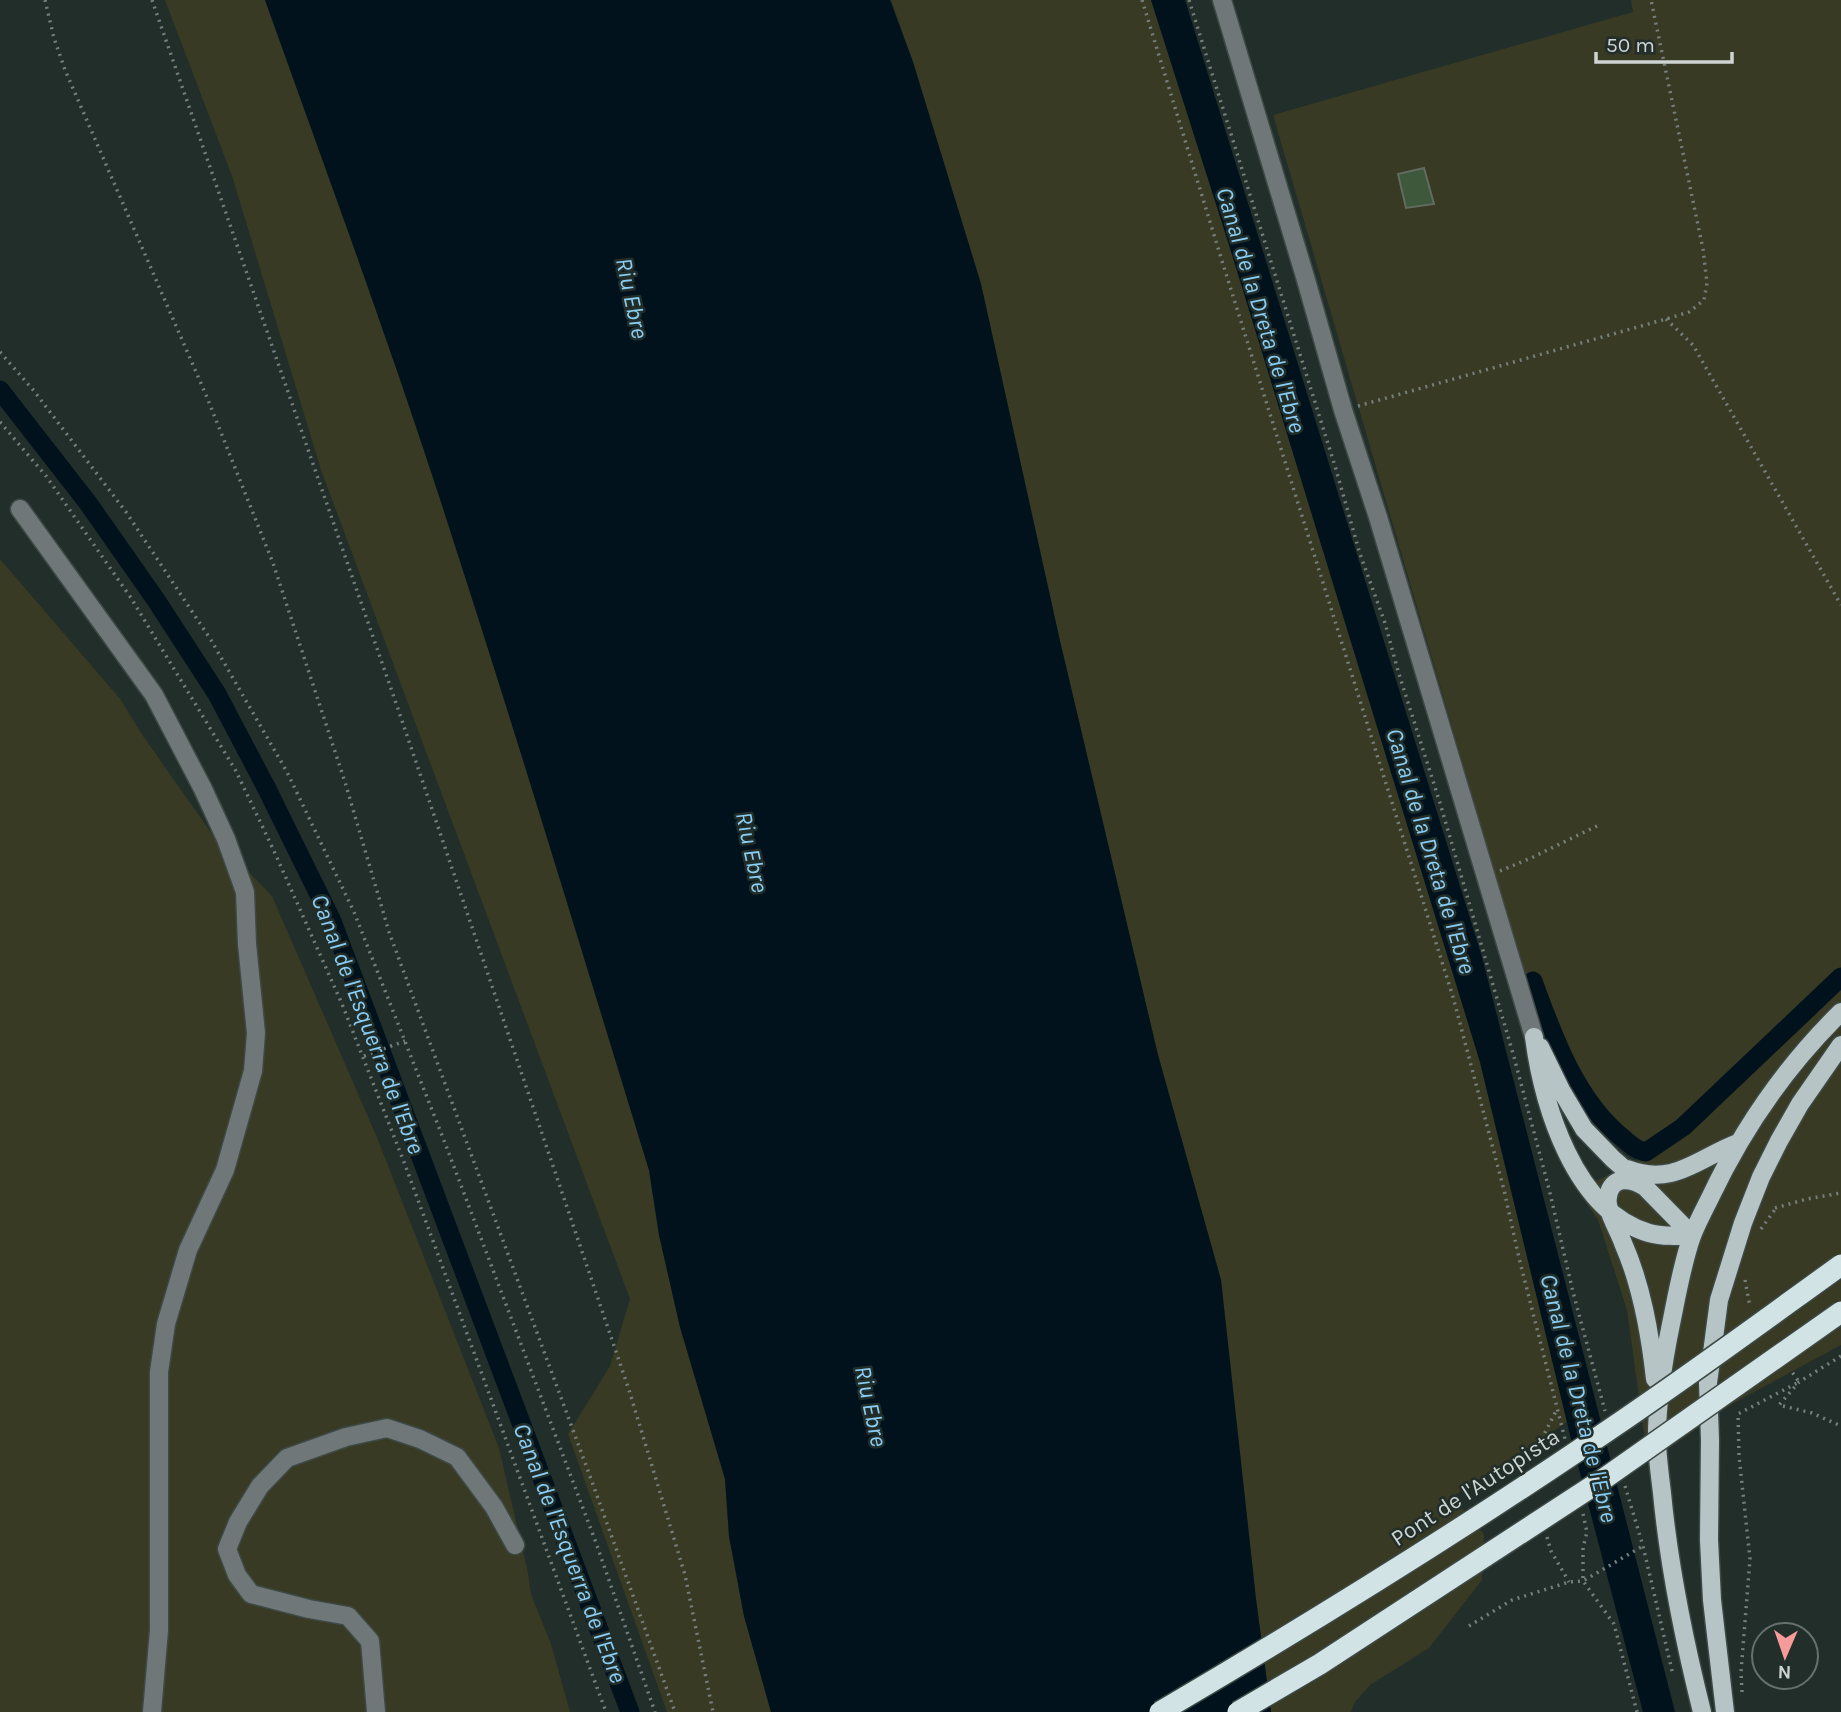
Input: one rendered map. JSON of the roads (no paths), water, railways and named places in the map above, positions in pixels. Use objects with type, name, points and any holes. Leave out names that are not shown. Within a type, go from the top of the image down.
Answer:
[{"type":"highway","name":"Pont de l'Autopista","points":[[1160,1712],[1305,1626],[1475,1519],[1596,1439],[1841,1265]]},
{"type":"highway","points":[[1238,1712],[1320,1664],[1605,1478],[1841,1312]]},
{"type":"main road","points":[[1702,1712],[1671,1570],[1657,1445],[1666,1348],[1692,1236],[1738,1143],[1779,1081],[1814,1038],[1841,1012]]},
{"type":"main road","points":[[1534,1037],[1584,1129],[1613,1159],[1645,1186],[1692,1236]]},
{"type":"main road","points":[[1534,1037],[1538,1068],[1560,1139],[1595,1197],[1624,1222],[1650,1233],[1692,1236]]},
{"type":"main road","points":[[1725,1712],[1712,1600],[1709,1540],[1708,1383],[1719,1300],[1749,1205],[1779,1141],[1800,1104],[1841,1045]]},
{"type":"main road","points":[[1613,1159],[1633,1171],[1657,1176],[1668,1175],[1738,1143]]},
{"type":"main road","points":[[1645,1186],[1628,1179],[1619,1181],[1607,1198],[1642,1300],[1658,1414]]},
{"type":"street","points":[[1222,0],[1343,410],[1534,1037]]},
{"type":"street","points":[[20,509],[154,695],[226,839],[245,892],[256,1033],[253,1071],[225,1170],[188,1250],[166,1324],[159,1372],[159,1630],[152,1712]]},
{"type":"street","points":[[376,1712],[370,1641],[348,1616],[251,1594],[237,1575],[227,1549],[238,1522],[260,1486],[287,1458],[346,1437],[387,1428],[420,1439],[457,1457],[494,1507],[515,1545]]},
{"type":"water","name":"Riu Ebre","points":[[265,0],[890,0],[913,62],[981,284],[1060,641],[1158,1055],[1221,1280],[1271,1712],[771,1712],[744,1616],[729,1536],[725,1479],[680,1327],[659,1235],[649,1170],[439,496],[376,310]]},
{"type":"water","name":"Canal de la Dreta de l'Ebre","points":[[1151,0],[1185,0],[1482,957],[1675,1712],[1643,1712],[1572,1443],[1480,1062]]},
{"type":"waterway","name":"Canal de l'Esquerra de l'Ebre","points":[[0,390],[88,503],[217,694],[332,921],[630,1712]]},
{"type":"waterway","points":[[1533,981],[1558,1045],[1579,1087],[1607,1124],[1632,1145],[1646,1152],[1683,1127],[1841,977]]}]
